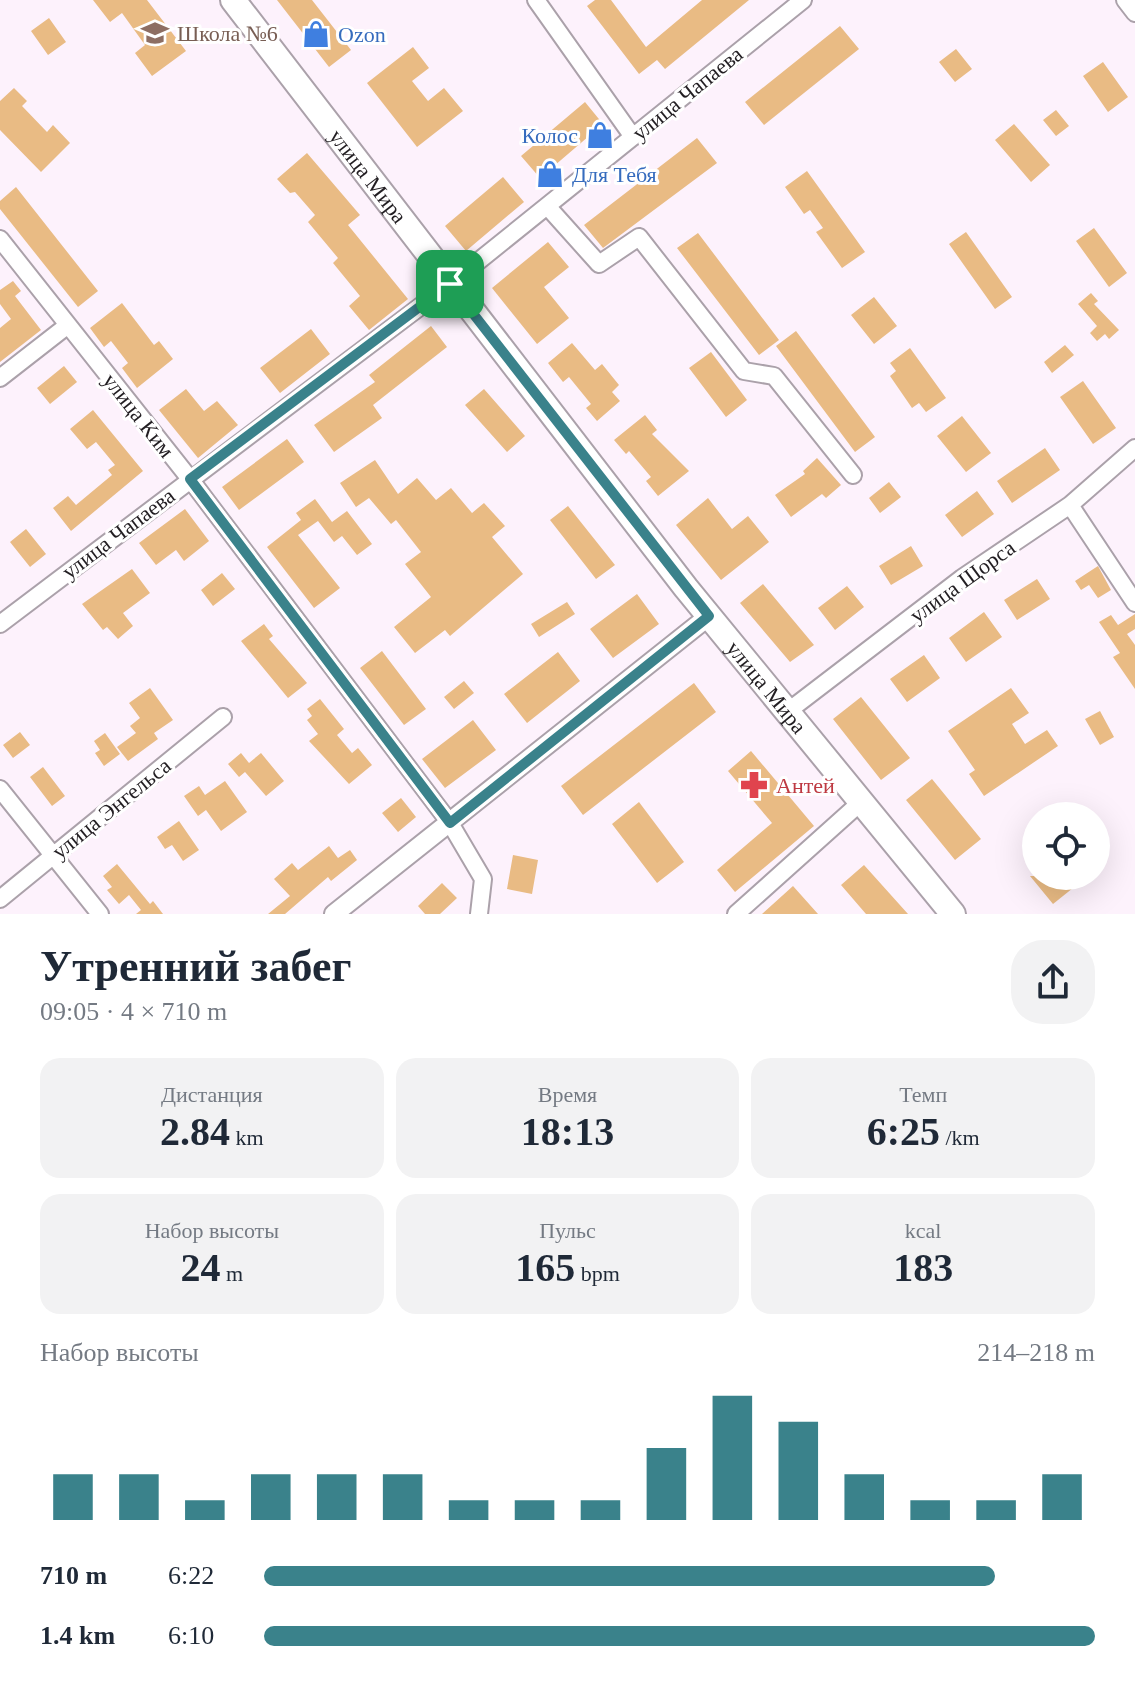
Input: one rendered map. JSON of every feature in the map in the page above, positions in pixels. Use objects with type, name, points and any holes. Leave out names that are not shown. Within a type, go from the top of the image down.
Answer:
[{"type":"main road","name":"улица Мира","points":[[233,0],[709,616],[953,914]]},
{"type":"street","points":[[536,0],[633,137]]},
{"type":"street","name":"улица Чапаева","points":[[0,624],[450,284],[803,0]]},
{"type":"street","points":[[1125,0],[1135,13]]},
{"type":"street","points":[[547,206],[599,264],[639,237],[744,371],[774,376],[853,475]]},
{"type":"street","name":"улица Ким","points":[[0,239],[190,479],[450,823],[483,879],[479,914]]},
{"type":"street","points":[[0,378],[68,325]]},
{"type":"street","name":"улица Щорса","points":[[787,712],[962,578],[1070,505],[1135,448]]},
{"type":"street","points":[[1070,505],[1135,603]]},
{"type":"street","points":[[334,914],[709,616]]},
{"type":"street","name":"улица Энгельса","points":[[0,899],[223,717]]},
{"type":"street","points":[[0,789],[100,914]]},
{"type":"street","points":[[736,914],[861,802]]},
{"type":"building","name":"Школа №6","points":[[93,0],[147,0],[186,51],[152,76],[135,53],[145,45],[122,13],[110,22]]},
{"type":"building","points":[[277,0],[312,0],[351,50],[329,67]]},
{"type":"building","points":[[595,0],[611,0],[646,47],[702,0],[749,0],[665,69],[657,60],[639,74],[587,6]]},
{"type":"building","points":[[49,18],[66,42],[48,55],[31,31]]},
{"type":"building","points":[[840,26],[859,49],[764,125],[745,102]]},
{"type":"building","points":[[413,47],[429,68],[412,81],[428,101],[444,88],[463,111],[417,147],[367,83]]},
{"type":"building","points":[[956,49],[972,69],[955,82],[939,62]]},
{"type":"building","points":[[1103,62],[1128,97],[1108,112],[1083,76]]},
{"type":"building","points":[[14,88],[27,101],[22,106],[47,132],[53,125],[70,143],[41,172],[0,130],[0,101]]},
{"type":"building","points":[[585,102],[603,124],[540,178],[521,156]]},
{"type":"building","points":[[1056,110],[1069,126],[1056,136],[1043,120]]},
{"type":"building","points":[[1014,124],[1050,165],[1031,182],[995,140]]},
{"type":"building","points":[[697,138],[717,163],[603,248],[584,225]]},
{"type":"building","points":[[307,153],[360,215],[348,225],[408,299],[369,330],[349,306],[360,296],[333,263],[338,258],[308,222],[315,215],[295,192],[290,193],[277,179]]},
{"type":"building","points":[[807,171],[865,252],[842,268],[816,232],[823,228],[810,210],[804,214],[785,187]]},
{"type":"building","points":[[503,177],[524,202],[466,251],[445,226]]},
{"type":"building","points":[[16,187],[98,291],[78,307],[0,209],[0,201]]},
{"type":"building","points":[[1094,228],[1127,273],[1109,287],[1076,241]]},
{"type":"building","points":[[966,232],[1012,297],[995,309],[949,244]]},
{"type":"building","points":[[698,233],[779,340],[759,355],[677,248]]},
{"type":"building","points":[[548,242],[569,267],[544,287],[569,318],[537,344],[492,288]]},
{"type":"building","points":[[13,281],[21,291],[15,296],[41,330],[0,362],[0,328],[11,319],[0,304],[0,290]]},
{"type":"building","points":[[1091,293],[1098,301],[1094,304],[1119,330],[1109,339],[1105,334],[1097,341],[1090,333],[1097,326],[1078,304]]},
{"type":"building","points":[[874,297],[897,326],[874,344],[851,315]]},
{"type":"building","points":[[122,303],[154,345],[159,341],[173,359],[137,388],[122,368],[128,363],[111,341],[104,347],[90,328]]},
{"type":"building","points":[[431,326],[447,347],[373,405],[382,418],[334,452],[314,425],[375,382],[369,375]]},
{"type":"building","points":[[311,329],[330,354],[280,393],[260,368]]},
{"type":"building","points":[[796,331],[875,437],[855,452],[776,346]]},
{"type":"building","points":[[572,343],[595,370],[602,364],[619,385],[612,392],[620,401],[597,421],[586,408],[591,404],[569,377],[563,382],[548,363]]},
{"type":"building","points":[[1065,345],[1074,355],[1052,373],[1044,362]]},
{"type":"building","points":[[910,348],[946,398],[926,412],[919,403],[912,408],[890,376],[896,371],[890,363]]},
{"type":"building","points":[[711,352],[747,400],[726,417],[689,368]]},
{"type":"building","points":[[64,366],[77,382],[50,404],[37,388]]},
{"type":"building","points":[[1083,381],[1116,428],[1093,444],[1060,397]]},
{"type":"building","points":[[186,389],[204,411],[217,401],[238,425],[198,458],[159,410]]},
{"type":"building","points":[[484,389],[525,436],[507,452],[465,405]]},
{"type":"building","points":[[93,410],[143,471],[71,531],[53,508],[68,496],[76,505],[112,475],[108,470],[115,465],[96,442],[87,449],[70,429]]},
{"type":"building","points":[[645,415],[657,430],[652,434],[689,471],[658,496],[646,481],[651,477],[629,451],[626,454],[614,440]]},
{"type":"building","points":[[962,416],[991,453],[966,472],[937,436]]},
{"type":"building","points":[[287,439],[304,462],[239,510],[222,487]]},
{"type":"building","points":[[1045,448],[1060,470],[1012,503],[997,481]]},
{"type":"building","points":[[817,458],[841,485],[826,498],[822,494],[791,517],[775,495],[805,474],[803,471]]},
{"type":"building","points":[[375,460],[398,494],[417,478],[436,500],[451,488],[472,513],[484,503],[505,526],[492,537],[523,574],[450,636],[445,630],[415,653],[394,627],[431,597],[405,564],[421,552],[396,520],[391,524],[369,498],[356,507],[340,483]]},
{"type":"building","points":[[889,482],[901,497],[880,513],[869,498]]},
{"type":"building","points":[[977,491],[994,514],[962,537],[945,515]]},
{"type":"building","points":[[708,498],[732,529],[748,516],[769,542],[721,580],[676,525]]},
{"type":"building","points":[[315,499],[332,522],[347,511],[372,544],[357,555],[342,536],[334,542],[318,521],[298,535],[340,588],[314,608],[267,547],[301,520],[296,513]]},
{"type":"building","points":[[568,506],[615,565],[596,579],[550,520]]},
{"type":"building","points":[[185,509],[209,541],[184,561],[176,550],[156,565],[139,543]]},
{"type":"building","points":[[26,529],[46,554],[30,567],[10,542]]},
{"type":"building","points":[[911,546],[923,566],[891,585],[879,566]]},
{"type":"building","points":[[1098,566],[1111,590],[1098,598],[1089,585],[1081,590],[1075,581]]},
{"type":"building","points":[[132,569],[150,593],[123,613],[133,626],[118,639],[107,627],[103,630],[82,604]]},
{"type":"building","points":[[222,573],[235,589],[213,606],[201,590]]},
{"type":"building","points":[[1037,579],[1050,599],[1017,620],[1004,600]]},
{"type":"building","points":[[763,584],[814,645],[790,662],[740,603]]},
{"type":"building","points":[[847,586],[864,607],[835,630],[818,608]]},
{"type":"building","points":[[637,594],[659,624],[613,658],[590,629]]},
{"type":"building","points":[[567,602],[575,614],[539,637],[531,624]]},
{"type":"building","points":[[984,612],[1002,637],[966,662],[949,638]]},
{"type":"building","points":[[1135,614],[1135,629],[1127,634],[1135,645],[1135,689],[1113,657],[1120,653],[1099,622],[1111,615],[1118,625]]},
{"type":"building","points":[[264,624],[273,636],[269,639],[307,683],[288,698],[241,641]]},
{"type":"building","points":[[382,651],[426,709],[404,725],[360,668]]},
{"type":"building","points":[[558,652],[580,681],[527,723],[504,694]]},
{"type":"building","points":[[924,655],[940,678],[907,702],[890,679]]},
{"type":"building","points":[[464,681],[474,693],[454,709],[444,697]]},
{"type":"building","points":[[694,683],[716,712],[583,815],[561,786]]},
{"type":"building","points":[[150,688],[173,720],[154,733],[158,739],[128,761],[117,747],[136,733],[130,726],[140,718],[129,703]]},
{"type":"building","points":[[1011,688],[1029,713],[1012,724],[1025,744],[1047,730],[1058,746],[984,796],[969,774],[975,770],[948,731]]},
{"type":"building","points":[[861,697],[910,758],[881,780],[833,719]]},
{"type":"building","points":[[320,699],[344,729],[337,735],[352,753],[358,748],[372,765],[349,784],[309,741],[318,734],[307,720],[312,716],[307,709]]},
{"type":"building","points":[[1100,711],[1114,737],[1100,745],[1085,719]]},
{"type":"building","points":[[473,720],[496,750],[445,788],[422,759]]},
{"type":"building","points":[[20,732],[30,745],[13,758],[3,745]]},
{"type":"building","points":[[105,733],[120,754],[104,766],[95,753],[100,750],[94,741]]},
{"type":"building","points":[[751,751],[814,826],[735,892],[717,870],[772,823],[728,771]]},
{"type":"building","points":[[241,753],[249,763],[261,753],[284,781],[266,796],[245,772],[239,777],[228,764]]},
{"type":"building","points":[[43,767],[65,796],[52,806],[30,777]]},
{"type":"building","points":[[932,779],[981,839],[955,860],[906,800]]},
{"type":"building","points":[[225,781],[247,812],[221,831],[206,810],[198,816],[184,796],[199,786],[205,795]]},
{"type":"building","points":[[401,798],[416,817],[398,832],[382,813]]},
{"type":"building","points":[[639,802],[684,862],[657,883],[612,824]]},
{"type":"building","points":[[179,821],[199,850],[183,861],[172,845],[165,849],[157,837]]},
{"type":"building","points":[[329,846],[338,858],[350,850],[357,860],[331,881],[328,877],[285,914],[268,914],[290,896],[274,879],[292,863],[298,870]]},
{"type":"building","points":[[513,855],[538,860],[532,894],[507,889]]},
{"type":"building","points":[[117,864],[150,904],[153,901],[163,914],[136,914],[141,910],[129,895],[119,904],[107,890],[112,887],[103,876]]},
{"type":"building","points":[[864,865],[908,914],[866,914],[841,885]]},
{"type":"building","points":[[442,883],[457,898],[440,914],[425,914],[418,906]]},
{"type":"building","points":[[793,886],[818,914],[762,914]]},
{"type":"building","points":[[1042,890],[1070,890],[1053,904]]},
{"type":"place","name":"Школа №6","points":[[155,33]]},
{"type":"place","name":"Ozon","points":[[316,34]]},
{"type":"place","name":"Колос","points":[[600,135]]},
{"type":"place","name":"Для Тебя","points":[[550,174]]},
{"type":"place","name":"Антей","points":[[754,785]]},
{"type":"route","points":[[450,284],[709,616],[450,823],[190,479],[450,284]]}]
